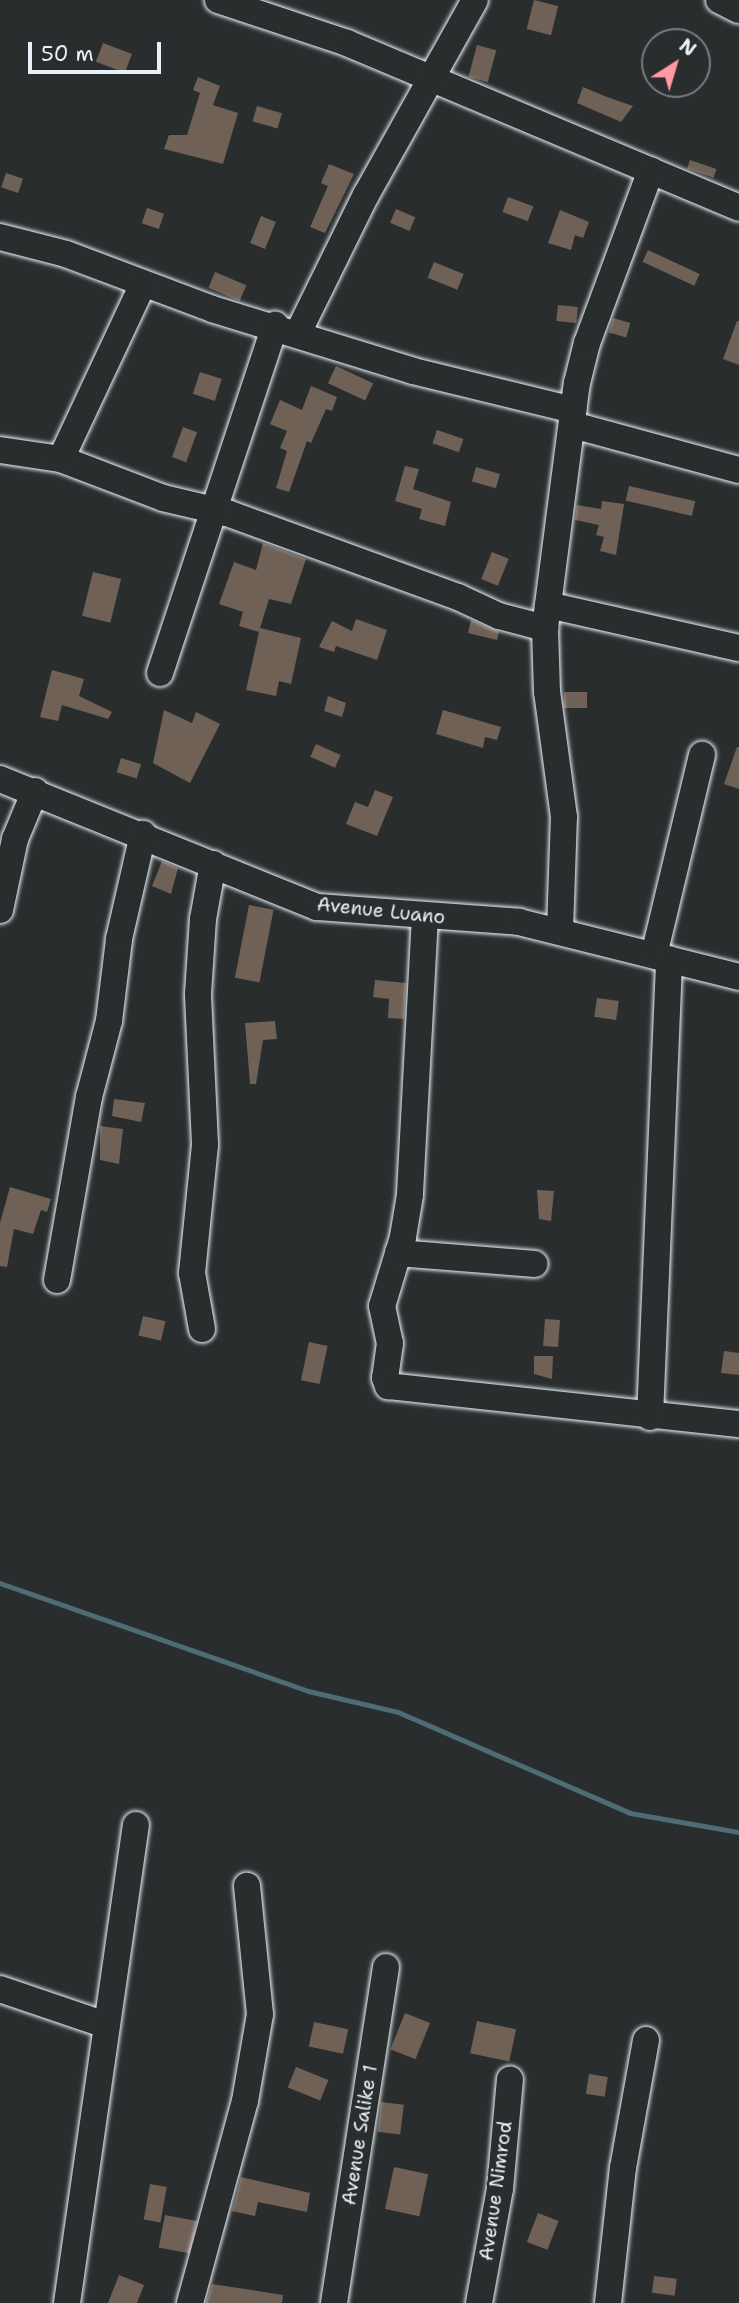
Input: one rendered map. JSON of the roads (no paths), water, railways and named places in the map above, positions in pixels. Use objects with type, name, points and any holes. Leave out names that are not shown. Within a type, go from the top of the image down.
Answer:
[{"type":"street","points":[[218,0],[346,43],[739,207]]},
{"type":"street","points":[[160,673],[212,510],[287,329],[433,80],[445,47],[475,0]]},
{"type":"street","points":[[719,0],[739,10]]},
{"type":"street","points":[[560,930],[564,817],[547,692],[547,617],[573,417],[587,343],[651,170]]},
{"type":"street","points":[[0,237],[66,254],[144,284],[413,371],[573,417],[739,470]]},
{"type":"street","points":[[61,459],[144,284]]},
{"type":"street","points":[[0,450],[61,459],[150,494],[212,510],[458,597],[499,616],[547,617],[739,648]]},
{"type":"street","points":[[650,1417],[661,957],[702,755]]},
{"type":"street","name":"Avenue Luano","points":[[0,779],[143,834],[317,907],[519,922],[560,930],[739,977]]},
{"type":"street","points":[[0,910],[15,839],[35,791]]},
{"type":"street","points":[[57,1280],[89,1097],[109,1021],[119,939],[143,834]]},
{"type":"street","points":[[202,1329],[192,1273],[205,1144],[198,994],[203,919],[213,864]]},
{"type":"street","points":[[425,916],[410,1195],[381,1314],[390,1343],[385,1378],[393,1390],[739,1424]]},
{"type":"street","points":[[398,1253],[535,1264]]},
{"type":"street","points":[[66,2303],[136,1825]]},
{"type":"street","points":[[190,2303],[245,2101],[259,2024],[247,1886]]},
{"type":"street","name":"Avenue Salike 1","points":[[334,2303],[386,1967]]},
{"type":"street","points":[[0,1989],[106,2025]]},
{"type":"street","points":[[608,2303],[623,2168],[646,2040]]},
{"type":"street","name":"Avenue Nimrod","points":[[479,2303],[500,2189],[510,2079]]},
{"type":"waterway","points":[[0,1583],[308,1691],[398,1712],[630,1813],[739,1832]]}]
